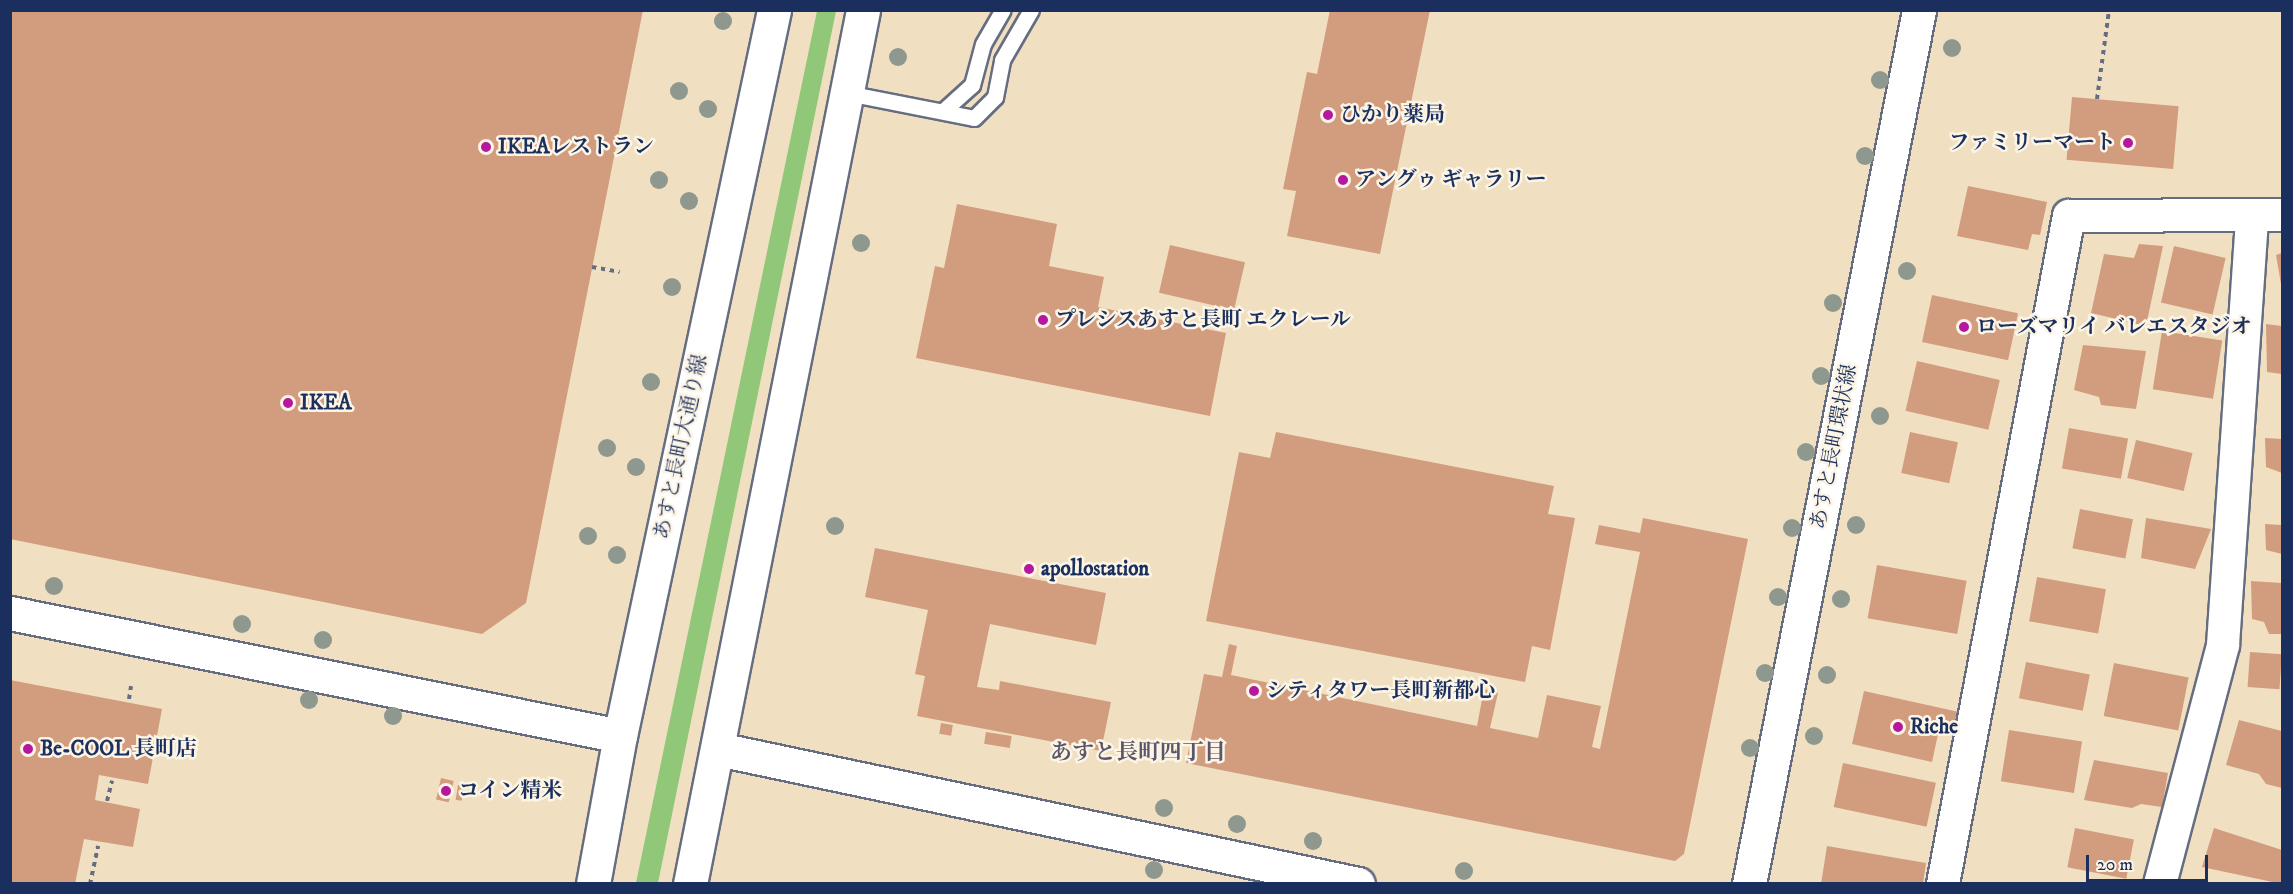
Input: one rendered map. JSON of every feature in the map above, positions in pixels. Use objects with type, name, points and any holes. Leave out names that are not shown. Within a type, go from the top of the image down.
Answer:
[{"type":"street","name":"あすと長町大通り線","points":[[593,884],[621,736],[774,10]]},
{"type":"street","points":[[690,884],[863,10]]},
{"type":"street","name":"あすと長町環状線","points":[[1749,884],[1919,10]]},
{"type":"street","points":[[1943,884],[2069,216],[2252,217],[2283,215]]},
{"type":"street","points":[[2160,884],[2223,645],[2252,217]]},
{"type":"street","points":[[10,613],[621,736]]},
{"type":"street","points":[[718,749],[1358,884]]},
{"type":"lane","points":[[943,111],[972,85],[983,44],[1003,10]]},
{"type":"lane","points":[[847,93],[974,118],[995,97],[1002,60],[1031,10]]},
{"type":"path","points":[[2097,99],[2109,10]]},
{"type":"path","points":[[592,267],[620,272]]},
{"type":"path","points":[[129,699],[131,686]]},
{"type":"path","points":[[107,801],[112,781]]},
{"type":"path","points":[[90,884],[98,846]]},
{"type":"green space","points":[[817,11],[836,11],[658,883],[636,883]]},
{"type":"building","name":"IKEA","points":[[10,10],[643,10],[526,603],[482,634],[10,539]]},
{"type":"building","points":[[1330,10],[1430,10],[1380,254],[1287,236],[1296,191],[1283,189],[1307,72],[1317,74]]},
{"type":"building","points":[[2072,97],[2179,106],[2173,169],[2067,160]]},
{"type":"building","points":[[1968,186],[2047,202],[2040,235],[2032,234],[2028,250],[1957,236]]},
{"type":"building","name":"プレシスあすと長町 エクレール","points":[[957,204],[1057,224],[1049,266],[1104,277],[1098,307],[1226,333],[1210,416],[916,358],[935,266],[944,268]]},
{"type":"building","points":[[2139,244],[2163,246],[2146,326],[2091,313],[2104,254],[2134,258]]},
{"type":"building","points":[[1170,245],[1245,262],[1234,310],[1159,293]]},
{"type":"building","points":[[2174,246],[2226,258],[2213,314],[2161,303]]},
{"type":"building","points":[[2282,253],[2282,284],[2281,284],[2276,255]]},
{"type":"building","points":[[1932,295],[2018,313],[2008,360],[1922,342]]},
{"type":"building","points":[[2266,324],[2282,326],[2282,374],[2267,372]]},
{"type":"building","points":[[2162,331],[2222,341],[2213,399],[2153,389]]},
{"type":"building","points":[[2083,345],[2146,351],[2136,409],[2101,405],[2099,397],[2074,390]]},
{"type":"building","points":[[1917,361],[2000,380],[1988,430],[1906,411]]},
{"type":"building","points":[[2069,428],[2128,438],[2121,479],[2062,468]]},
{"type":"building","points":[[1276,432],[1554,486],[1548,514],[1575,518],[1550,650],[1532,646],[1525,682],[1206,621],[1239,452],[1270,458]]},
{"type":"building","points":[[1910,432],[1958,442],[1949,483],[1901,473]]},
{"type":"building","points":[[2265,438],[2282,439],[2282,473],[2266,467]]},
{"type":"building","points":[[2136,440],[2193,453],[2184,491],[2127,478]]},
{"type":"building","points":[[2080,509],[2133,519],[2125,559],[2072,548]]},
{"type":"building","name":"シティタワー長町新都心","points":[[1643,518],[1748,539],[1684,854],[1675,861],[1186,763],[1204,674],[1222,677],[1229,644],[1237,646],[1231,675],[1477,726],[1484,689],[1498,693],[1490,728],[1538,738],[1547,695],[1601,706],[1592,747],[1600,749],[1640,552],[1595,544],[1599,525],[1640,533]]},
{"type":"building","points":[[2146,518],[2211,529],[2195,569],[2141,558]]},
{"type":"building","points":[[2265,524],[2282,525],[2282,554],[2266,550]]},
{"type":"building","points":[[875,548],[1106,593],[1096,645],[990,624],[977,687],[999,690],[1000,681],[1111,702],[1101,751],[917,716],[925,676],[915,674],[928,610],[865,597]]},
{"type":"building","points":[[1877,565],[1967,581],[1957,634],[1868,618]]},
{"type":"building","points":[[2037,577],[2106,589],[2098,633],[2029,621]]},
{"type":"building","points":[[2251,581],[2282,583],[2282,634],[2269,634],[2264,622],[2252,619]]},
{"type":"building","points":[[2250,652],[2282,654],[2279,689],[2248,687]]},
{"type":"building","points":[[2026,662],[2090,674],[2083,711],[2019,698]]},
{"type":"building","points":[[2114,663],[2189,678],[2178,731],[2104,716]]},
{"type":"building","points":[[10,680],[162,709],[148,784],[99,775],[95,800],[140,809],[133,847],[84,839],[75,884],[10,884]]},
{"type":"building","name":"Riche","points":[[1864,691],[1959,712],[1955,728],[1940,725],[1932,762],[1852,744]]},
{"type":"building","points":[[2239,720],[2282,731],[2282,788],[2266,784],[2259,774],[2226,765]]},
{"type":"building","points":[[941,723],[953,725],[951,736],[939,734]]},
{"type":"building","points":[[2009,730],[2082,742],[2074,793],[2001,781]]},
{"type":"building","points":[[986,732],[1012,736],[1010,748],[984,744]]},
{"type":"building","points":[[2094,760],[2168,773],[2162,807],[2141,804],[2132,808],[2084,800]]},
{"type":"building","points":[[1843,763],[1936,783],[1927,827],[1834,807]]},
{"type":"building","points":[[441,778],[454,781],[449,802],[436,799]]},
{"type":"building","points":[[458,785],[464,786],[462,801],[456,800]]},
{"type":"building","points":[[2075,828],[2134,839],[2126,879],[2067,867]]},
{"type":"building","points":[[2214,828],[2282,850],[2282,884],[2202,867]]},
{"type":"building","points":[[1827,846],[1926,863],[1923,884],[1821,884]]},
{"type":"place","name":"ひかり薬局","points":[[1328,115]]},
{"type":"place","name":"ファミリーマート","points":[[2128,143]]},
{"type":"place","name":"IKEAレストラン","points":[[486,147]]},
{"type":"place","name":"アングゥ ギャラリー","points":[[1343,180]]},
{"type":"place","name":"プレシスあすと長町 エクレール","points":[[1043,320]]},
{"type":"place","name":"ローズマリイ バレエスタジオ","points":[[1964,327]]},
{"type":"place","name":"IKEA","points":[[288,403]]},
{"type":"place","name":"apollostation","points":[[1029,569]]},
{"type":"place","name":"シティタワー長町新都心","points":[[1254,691]]},
{"type":"place","name":"Riche","points":[[1898,727]]},
{"type":"place","name":"Be-COOL 長町店","points":[[28,749]]},
{"type":"place","name":"コイン精米","points":[[446,791]]},
{"type":"district","name":"あすと長町四丁目","points":[[1138,753]]}]
